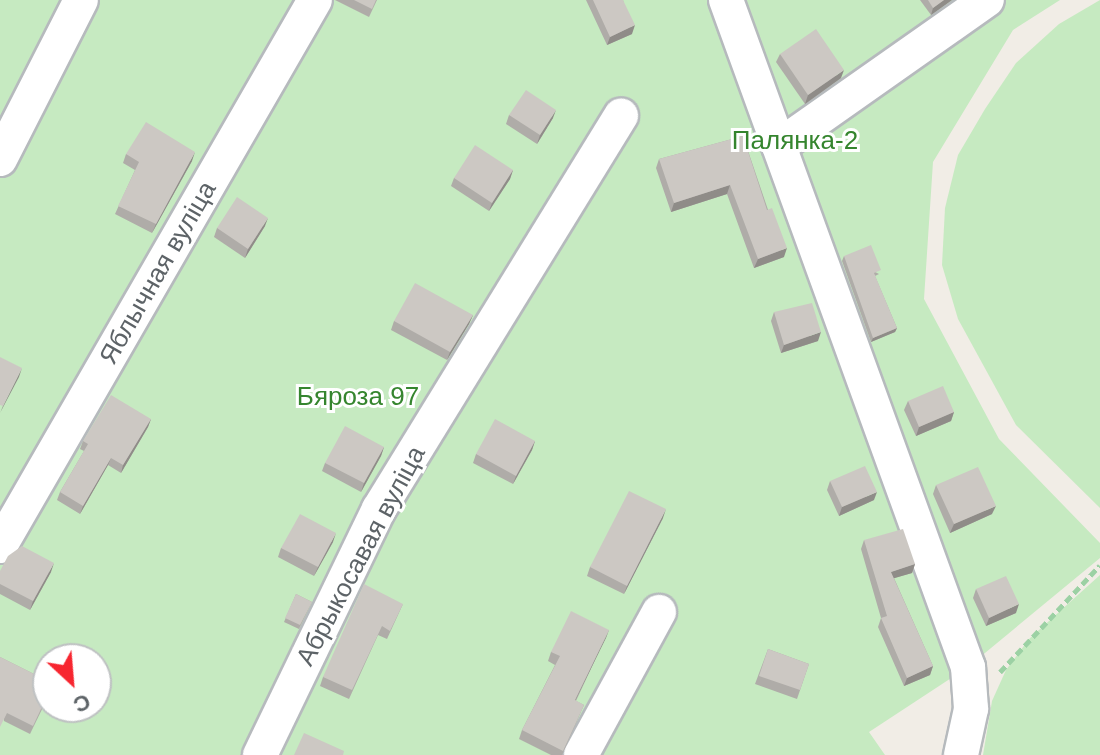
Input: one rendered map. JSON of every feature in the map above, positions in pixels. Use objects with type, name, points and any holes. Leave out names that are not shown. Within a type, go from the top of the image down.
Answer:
[{"type":"lane","points":[[0,159],[81,0]]},
{"type":"lane","name":"Яблычная вуліца","points":[[0,546],[315,0]]},
{"type":"lane","points":[[726,0],[968,667],[971,709],[961,755]]},
{"type":"lane","points":[[779,146],[987,0]]},
{"type":"lane","name":"Абрыкосавая вуліца","points":[[260,755],[379,509],[621,115]]},
{"type":"lane","points":[[581,755],[659,612]]},
{"type":"path","points":[[971,709],[1008,661],[1100,565]]},
{"type":"green space","name":"Бяроза 97","points":[[0,0],[1060,0],[1013,30],[933,162],[924,299],[999,439],[1100,543],[1100,558],[968,667],[869,732],[885,755],[0,755]]},
{"type":"green space","points":[[1100,0],[1100,508],[1016,425],[958,319],[942,265],[945,208],[958,155],[985,109],[1016,63],[1059,24]]},
{"type":"green space","points":[[1100,575],[1100,755],[983,755],[992,701],[1006,670],[1029,639]]},
{"type":"building","points":[[354,0],[376,0],[372,9]]},
{"type":"building","points":[[593,0],[623,0],[635,25],[610,37]]},
{"type":"building","points":[[928,0],[944,0],[933,8]]},
{"type":"building","points":[[816,29],[844,70],[808,95],[780,54]]},
{"type":"building","points":[[526,90],[556,110],[540,135],[509,115]]},
{"type":"building","points":[[146,122],[195,152],[156,224],[118,206],[139,162],[126,154]]},
{"type":"building","points":[[743,136],[767,210],[772,208],[787,248],[758,259],[730,185],[674,203],[659,159]]},
{"type":"building","points":[[475,145],[513,170],[492,203],[454,178]]},
{"type":"building","points":[[237,197],[268,218],[248,249],[217,228]]},
{"type":"building","points":[[871,245],[881,270],[874,273],[897,328],[873,338],[844,256]]},
{"type":"building","points":[[415,283],[473,315],[450,352],[394,321]]},
{"type":"building","points":[[812,303],[821,332],[784,345],[774,312]]},
{"type":"building","points":[[0,357],[22,368],[3,406],[0,405]]},
{"type":"building","points":[[943,386],[954,412],[919,427],[908,401]]},
{"type":"building","points":[[111,395],[151,419],[123,465],[111,458],[83,506],[60,492],[88,444],[83,441]]},
{"type":"building","points":[[495,419],[535,441],[516,476],[476,454]]},
{"type":"building","points":[[345,426],[384,447],[364,483],[325,463]]},
{"type":"building","points":[[865,466],[877,492],[842,507],[830,481]]},
{"type":"building","points":[[978,467],[996,506],[954,524],[936,485]]},
{"type":"building","points":[[629,491],[666,509],[627,586],[590,567]]},
{"type":"building","points":[[300,514],[336,533],[318,567],[281,548]]},
{"type":"building","points":[[903,529],[915,564],[891,572],[933,666],[907,678],[881,618],[887,616],[864,540]]},
{"type":"building","points":[[22,546],[54,563],[33,601],[0,584],[0,571],[8,556]]},
{"type":"building","points":[[1006,576],[1019,604],[989,618],[976,589]]},
{"type":"building","points":[[364,584],[403,604],[390,631],[382,626],[352,690],[323,677]]},
{"type":"building","points":[[296,594],[312,602],[300,625],[285,618]]},
{"type":"building","points":[[571,611],[609,630],[575,700],[584,705],[563,751],[522,730],[560,656],[551,652]]},
{"type":"building","points":[[768,649],[809,664],[800,690],[759,676]]},
{"type":"building","points":[[0,657],[32,673],[32,723],[34,723],[33,726],[7,713],[0,727]]},
{"type":"building","points":[[304,733],[344,751],[343,755],[294,755]]},
{"type":"park label","name":"Палянка-2","points":[[795,141]]}]
